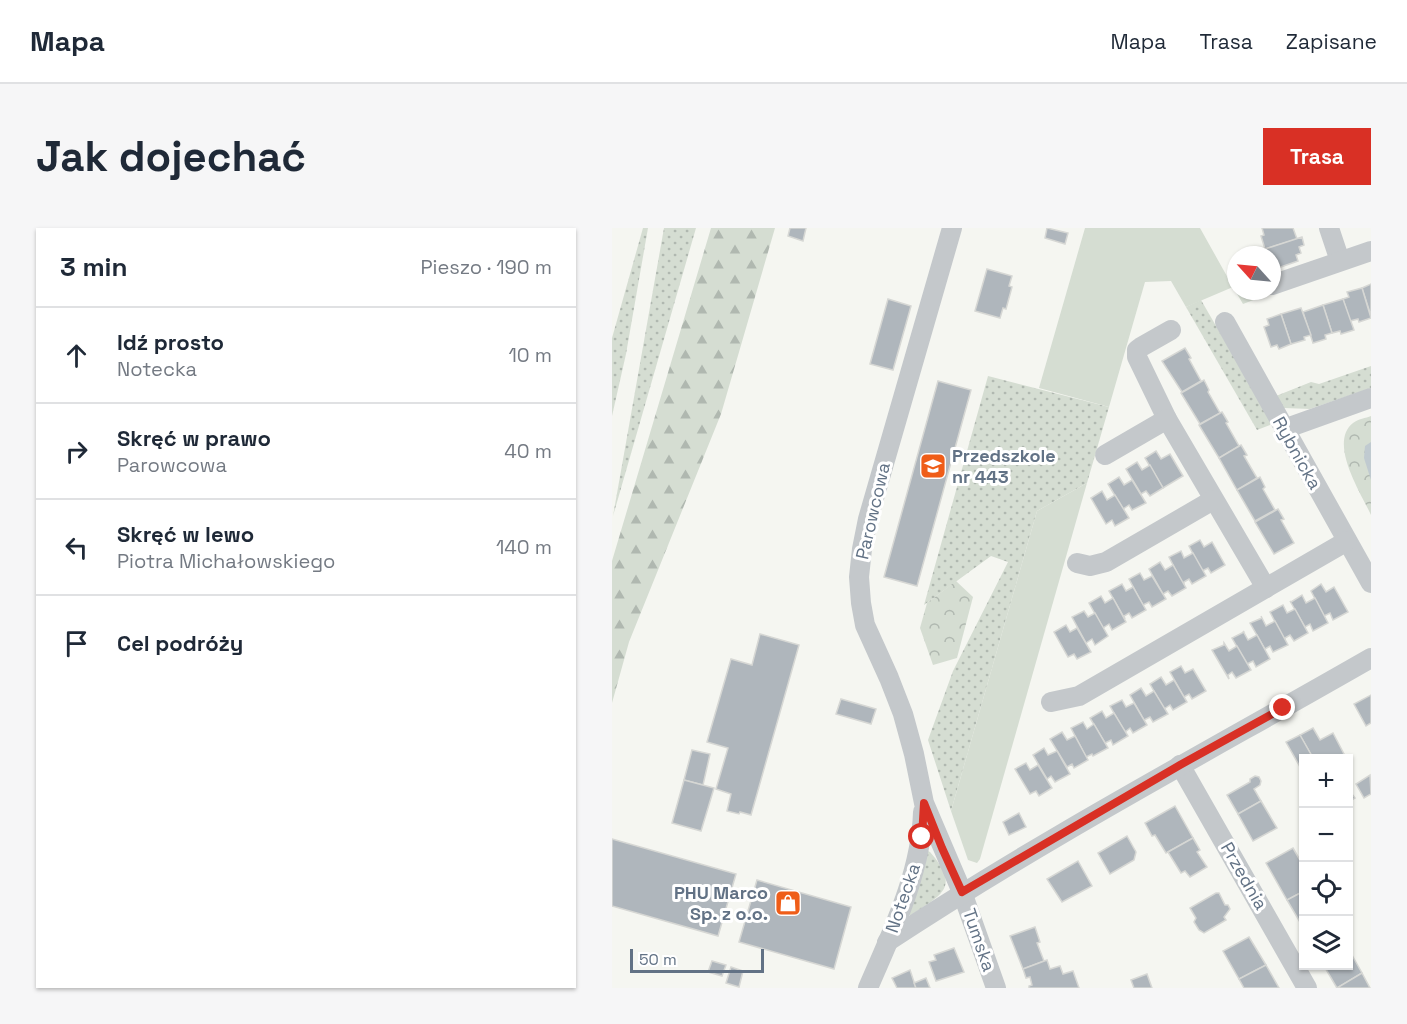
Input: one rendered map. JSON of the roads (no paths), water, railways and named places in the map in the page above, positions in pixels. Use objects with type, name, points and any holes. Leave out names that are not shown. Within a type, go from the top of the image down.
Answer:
[{"type":"street","name":"Parowcowa","points":[[952,228],[868,519],[859,577],[866,625],[903,714],[924,803],[962,892]]},
{"type":"street","points":[[1329,228],[1341,261]]},
{"type":"street","points":[[1281,282],[1371,251]]},
{"type":"street","name":"Rybnicka","points":[[1225,322],[1371,583]]},
{"type":"street","points":[[1171,330],[1137,350],[1137,357],[1167,418],[1266,588]]},
{"type":"street","points":[[1284,429],[1371,398]]},
{"type":"street","points":[[1105,455],[1167,418]]},
{"type":"street","points":[[1077,563],[1090,566],[1106,562],[1213,500]]},
{"type":"street","points":[[1051,702],[1079,696],[1347,541]]},
{"type":"street","points":[[887,942],[962,892],[1180,765],[1371,658]]},
{"type":"street","name":"Przednia","points":[[1180,765],[1307,988]]},
{"type":"street","name":"Notecka","points":[[868,988],[911,883],[922,837],[924,803]]},
{"type":"street","name":"Tumska","points":[[962,892],[996,988]]},
{"type":"place","name":"Przedszkole nr 443","points":[[933,466]]},
{"type":"place","name":"PHU Marco Sp. z o.o.","points":[[788,903]]}]
